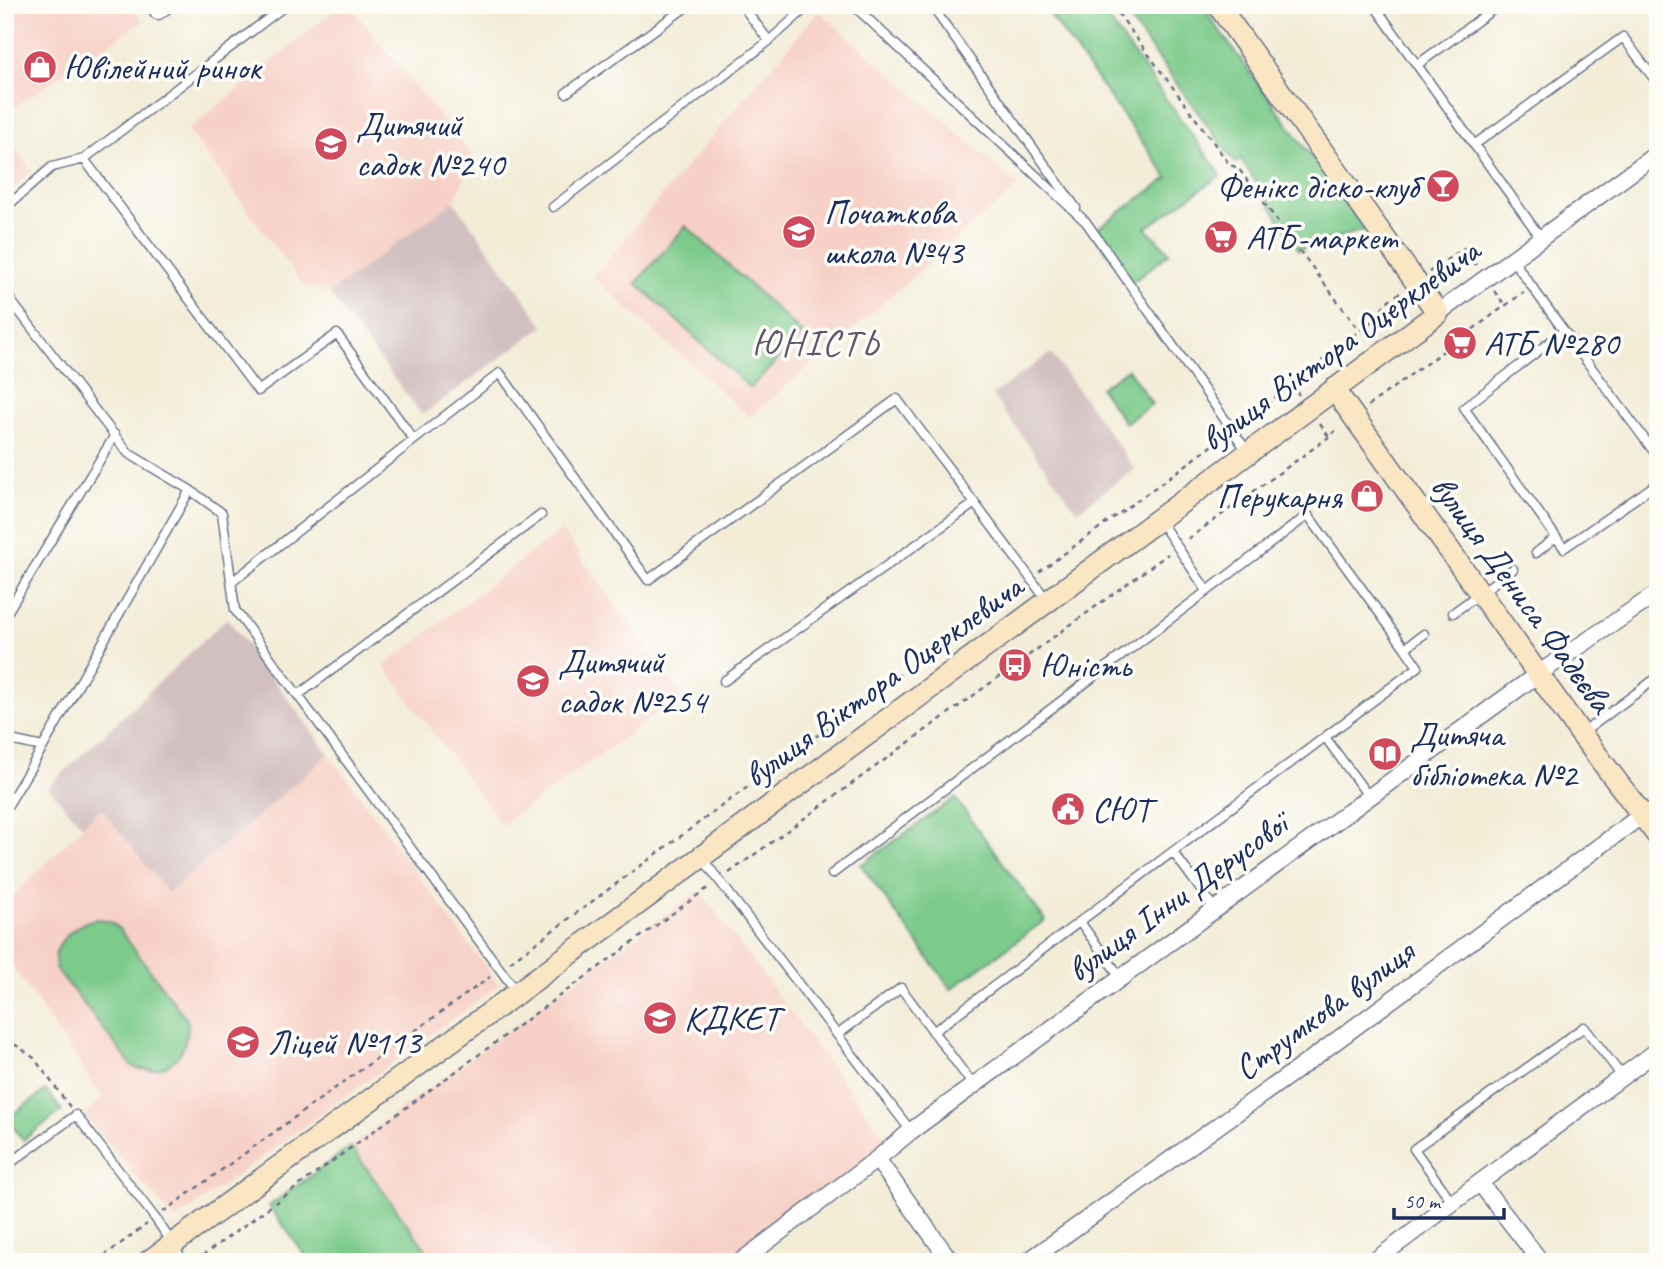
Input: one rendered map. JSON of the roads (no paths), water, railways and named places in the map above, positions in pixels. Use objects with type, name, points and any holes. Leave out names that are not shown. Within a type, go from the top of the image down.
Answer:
[{"type":"street","points":[[1218,5],[1438,313]]},
{"type":"street","name":"вулиця Віктора Оцерклевича","points":[[148,1262],[178,1253],[700,856],[1658,153]]},
{"type":"street","name":"вулиця Дениса Фадєєва","points":[[1334,389],[1581,734],[1650,811],[1658,836]]},
{"type":"street","name":"вулиця Інни Дерусової","points":[[740,1262],[973,1085],[1368,797],[1538,674],[1658,593]]},
{"type":"street","name":"Струмкова вулиця","points":[[1027,1262],[1302,1066],[1650,811]]},
{"type":"street","points":[[1373,1262],[1658,1050]]},
{"type":"street","points":[[877,1159],[951,1262]]},
{"type":"street","points":[[1480,1183],[1541,1262]]},
{"type":"lane","points":[[139,5],[162,8]]},
{"type":"lane","points":[[5,208],[52,167],[84,159],[286,5]]},
{"type":"lane","points":[[566,93],[689,5]]},
{"type":"lane","points":[[742,5],[769,41]]},
{"type":"lane","points":[[553,207],[769,41],[809,5]]},
{"type":"lane","points":[[931,5],[1249,453]]},
{"type":"lane","points":[[1374,5],[1541,238]]},
{"type":"lane","points":[[1417,65],[1499,5]]},
{"type":"lane","points":[[854,6],[1086,222]]},
{"type":"lane","points":[[1474,145],[1623,37],[1658,84]]},
{"type":"lane","points":[[84,159],[258,391],[337,334],[414,440]]},
{"type":"lane","points":[[1512,260],[1658,457]]},
{"type":"lane","points":[[5,293],[128,453],[222,513],[235,610],[517,993]]},
{"type":"lane","points":[[1564,331],[1464,408],[1564,548],[1658,483]]},
{"type":"lane","points":[[232,582],[500,373],[648,580],[897,399],[1048,601]]},
{"type":"lane","points":[[5,616],[115,435]]},
{"type":"lane","points":[[5,810],[190,491]]},
{"type":"lane","points":[[724,681],[975,503]]},
{"type":"lane","points":[[298,695],[541,515]]},
{"type":"lane","points":[[832,874],[1308,515],[1418,667],[933,1032]]},
{"type":"lane","points":[[1160,520],[1207,591]]},
{"type":"lane","points":[[1536,552],[1556,537]]},
{"type":"lane","points":[[1453,613],[1513,569]]},
{"type":"lane","points":[[1405,648],[1424,634]]},
{"type":"lane","points":[[1581,734],[1658,677]]},
{"type":"lane","points":[[1325,737],[1368,797]]},
{"type":"lane","points":[[5,739],[43,747]]},
{"type":"lane","points":[[1173,852],[1215,909]]},
{"type":"lane","points":[[700,856],[911,1131]]},
{"type":"lane","points":[[1080,922],[1121,978]]},
{"type":"lane","points":[[837,1035],[901,988],[973,1085]]},
{"type":"lane","points":[[1453,1203],[1414,1150],[1584,1027],[1622,1076]]},
{"type":"lane","points":[[5,1167],[76,1115],[155,1218],[178,1253]]},
{"type":"place","name":"Ювілейний ринок","points":[[40,67]]},
{"type":"place","name":"Дитячий садок №240","points":[[331,144]]},
{"type":"place","name":"Фенікс діско-клуб","points":[[1443,186]]},
{"type":"place","name":"Початкова школа №43","points":[[799,232]]},
{"type":"place","name":"АТБ-маркет","points":[[1221,237]]},
{"type":"place","name":"АТБ №280","points":[[1460,343]]},
{"type":"place","name":"Перукарня","points":[[1367,496]]},
{"type":"place","name":"Юність","points":[[1015,665]]},
{"type":"place","name":"Дитячий садок №254","points":[[533,681]]},
{"type":"place","name":"Дитяча бібліотека №2","points":[[1385,754]]},
{"type":"place","name":"СЮТ","points":[[1068,809]]},
{"type":"place","name":"КДКЕТ","points":[[660,1018]]},
{"type":"place","name":"Ліцей №113","points":[[243,1042]]},
{"type":"district","name":"ЮНІСТЬ","points":[[816,342]]}]
